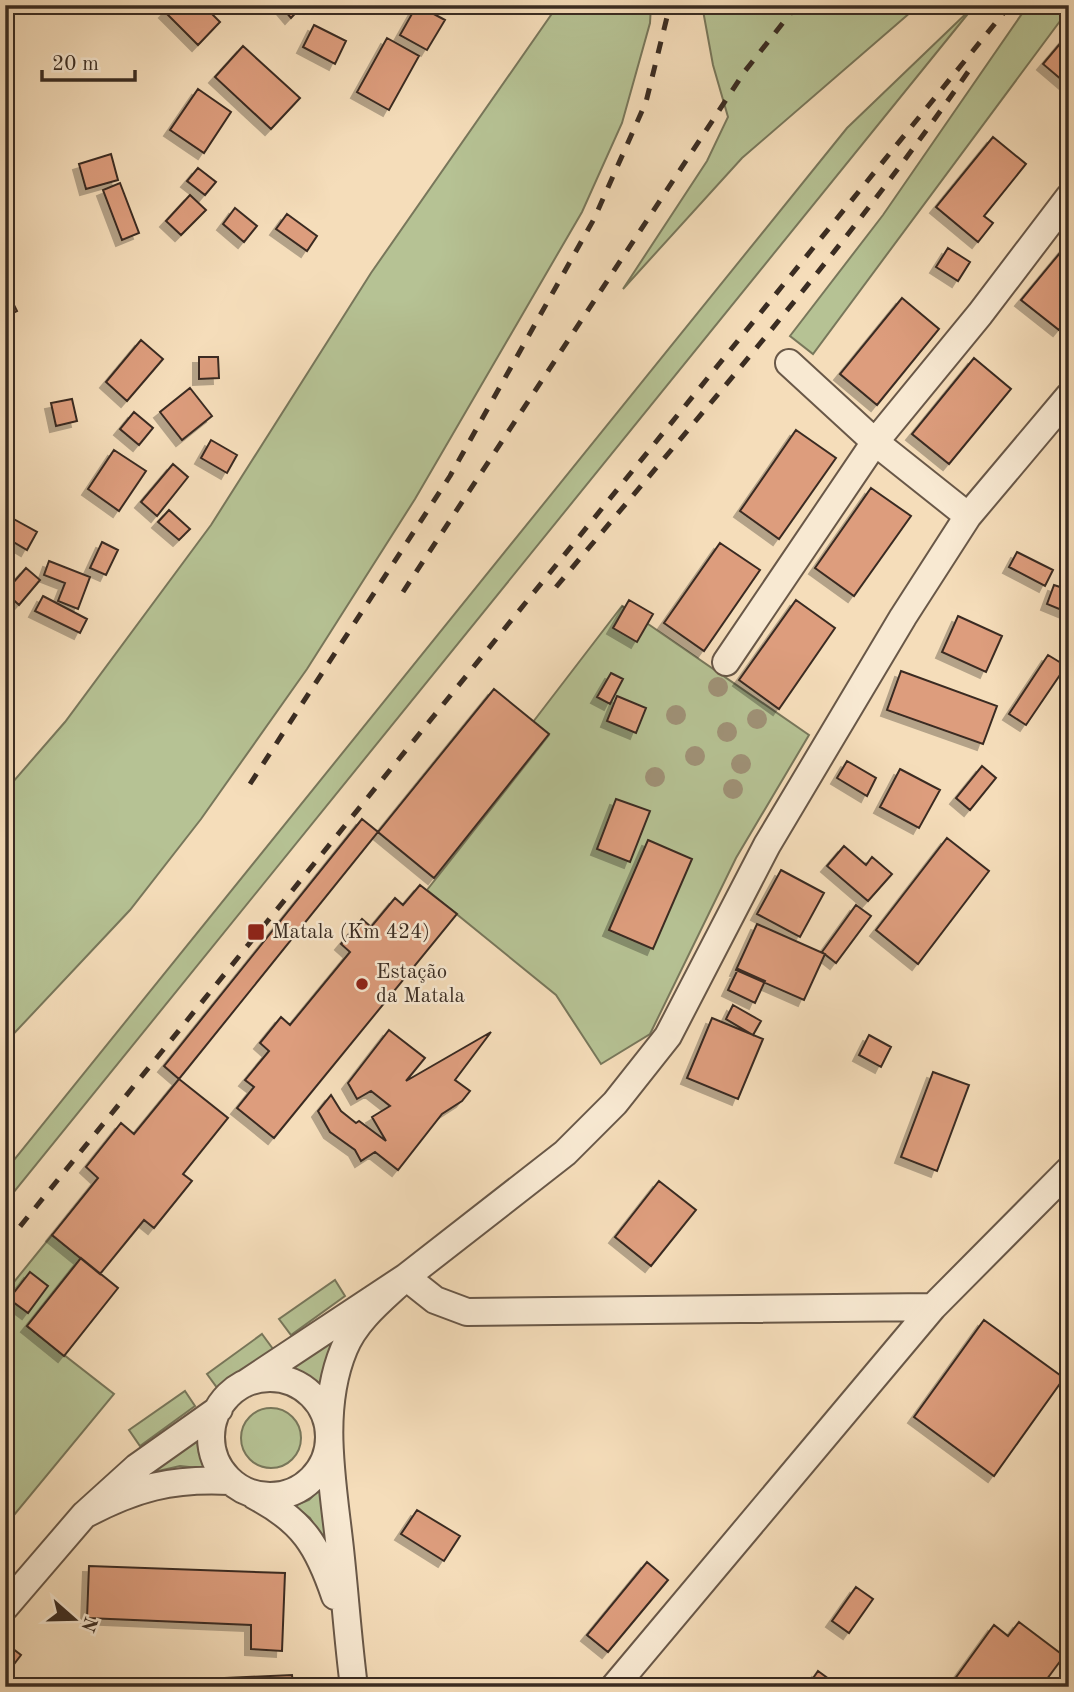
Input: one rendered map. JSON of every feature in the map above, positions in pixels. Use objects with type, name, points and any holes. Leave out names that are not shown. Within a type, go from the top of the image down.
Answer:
[{"type":"street","points":[[726,662],[875,442],[981,314],[1069,197]]},
{"type":"street","points":[[789,363],[875,442],[968,516]]},
{"type":"street","points":[[347,1631],[326,1569],[306,1533],[284,1511],[239,1486],[218,1465],[212,1446],[212,1427],[219,1409],[230,1394],[406,1277],[565,1153],[615,1103],[668,1035],[798,790],[968,516],[1069,396]]},
{"type":"street","points":[[614,1687],[933,1307],[1069,1170]]},
{"type":"street","points":[[406,1277],[435,1300],[467,1312],[933,1307]]},
{"type":"street","points":[[83,1515],[125,1493],[165,1482],[239,1486],[267,1496],[286,1494],[305,1485],[319,1471],[327,1453],[332,1388],[344,1348],[364,1317],[406,1277]]},
{"type":"street","points":[[246,1383],[264,1378],[283,1379],[301,1386],[315,1398],[325,1414],[354,1687]]},
{"type":"street","points":[[5,1607],[83,1515],[137,1467],[219,1409]]},
{"type":"green space","points":[[558,5],[651,5],[650,23],[622,123],[582,212],[415,499],[307,669],[201,819],[130,910],[5,1043],[5,791],[65,722],[211,525],[371,273]]},
{"type":"green space","points":[[702,5],[919,5],[742,158],[623,289],[707,161],[728,117],[713,65]]},
{"type":"green space","points":[[975,5],[5,1203],[5,1171],[847,128]]},
{"type":"green space","points":[[1028,5],[1069,5],[1069,9],[813,354],[790,336],[883,215]]},
{"type":"green space","points":[[622,606],[809,735],[736,858],[650,1034],[601,1064],[556,995],[427,890],[549,735],[533,722]]},
{"type":"green space","points":[[52,1235],[81,1258],[27,1326],[114,1394],[5,1526],[5,1293]]},
{"type":"green space","points":[[335,1280],[345,1296],[291,1335],[279,1319]]},
{"type":"green space","points":[[342,1330],[322,1388],[308,1376],[289,1370]]},
{"type":"green space","points":[[262,1334],[273,1349],[218,1389],[207,1374]]},
{"type":"green space","points":[[185,1391],[195,1406],[140,1446],[129,1430]]},
{"type":"green space","points":[[271,1408],[292,1417],[301,1438],[292,1459],[271,1468],[250,1459],[241,1438],[250,1417]]},
{"type":"green space","points":[[199,1437],[199,1453],[208,1469],[180,1466],[145,1474]]},
{"type":"green space","points":[[321,1488],[329,1551],[310,1518],[294,1506],[309,1500]]},
{"type":"building","points":[[172,5],[203,5],[220,22],[198,45],[165,12]]},
{"type":"building","points":[[280,5],[303,5],[291,18]]},
{"type":"building","points":[[417,5],[445,20],[427,50],[400,35]]},
{"type":"building","points":[[314,25],[346,41],[335,64],[303,47]]},
{"type":"building","points":[[1069,33],[1069,86],[1043,64]]},
{"type":"building","points":[[387,38],[419,56],[389,110],[357,92]]},
{"type":"building","points":[[243,46],[300,98],[271,129],[215,77]]},
{"type":"building","points":[[198,89],[231,112],[204,153],[170,130]]},
{"type":"building","points":[[993,137],[1026,164],[984,216],[993,223],[978,242],[936,207]]},
{"type":"building","points":[[111,154],[118,180],[86,189],[79,164]]},
{"type":"building","points":[[198,168],[216,182],[205,195],[187,181]]},
{"type":"building","points":[[120,183],[139,233],[122,240],[103,190]]},
{"type":"building","points":[[190,195],[206,210],[181,235],[166,221]]},
{"type":"building","points":[[235,208],[257,226],[244,242],[223,224]]},
{"type":"building","points":[[287,214],[317,236],[307,251],[276,229]]},
{"type":"building","points":[[1069,242],[1069,318],[1059,330],[1021,300]]},
{"type":"building","points":[[948,248],[970,262],[958,281],[936,267]]},
{"type":"building","points":[[5,287],[17,311],[5,317]]},
{"type":"building","points":[[902,298],[939,329],[877,405],[840,374]]},
{"type":"building","points":[[141,340],[163,359],[127,401],[106,382]]},
{"type":"building","points":[[199,357],[218,357],[219,378],[199,379]]},
{"type":"building","points":[[974,358],[1011,389],[949,464],[912,434]]},
{"type":"building","points":[[190,388],[212,416],[182,440],[160,412]]},
{"type":"building","points":[[72,399],[77,421],[56,426],[51,403]]},
{"type":"building","points":[[134,412],[153,428],[139,445],[120,429]]},
{"type":"building","points":[[796,430],[836,458],[779,539],[740,511]]},
{"type":"building","points":[[211,440],[237,455],[227,473],[201,458]]},
{"type":"building","points":[[114,450],[146,471],[119,511],[88,489]]},
{"type":"building","points":[[173,464],[188,477],[157,516],[141,502]]},
{"type":"building","points":[[871,488],[911,516],[854,596],[815,568]]},
{"type":"building","points":[[169,510],[190,529],[179,540],[158,522]]},
{"type":"building","points":[[10,517],[37,532],[27,550],[5,537],[5,526]]},
{"type":"building","points":[[102,542],[118,550],[106,575],[90,568]]},
{"type":"building","points":[[720,543],[760,570],[704,651],[664,623]]},
{"type":"building","points":[[1017,552],[1053,570],[1045,586],[1009,567]]},
{"type":"building","points":[[49,561],[90,577],[78,609],[58,601],[65,583],[44,575]]},
{"type":"building","points":[[26,568],[40,580],[19,605],[5,592]]},
{"type":"building","points":[[1054,585],[1069,590],[1069,613],[1047,604]]},
{"type":"building","points":[[43,596],[87,619],[80,633],[35,611]]},
{"type":"building","points":[[629,600],[653,614],[637,642],[613,628]]},
{"type":"building","points":[[796,600],[835,628],[779,709],[739,680]]},
{"type":"building","points":[[958,616],[1002,636],[986,672],[942,652]]},
{"type":"building","points":[[1048,655],[1066,666],[1026,725],[1009,714]]},
{"type":"building","points":[[901,671],[997,706],[983,744],[887,710]]},
{"type":"building","points":[[611,673],[623,679],[610,704],[597,697]]},
{"type":"building","points":[[494,689],[549,734],[434,878],[378,832]]},
{"type":"building","points":[[617,696],[646,708],[636,733],[607,721]]},
{"type":"building","points":[[847,761],[876,778],[867,796],[837,778]]},
{"type":"building","points":[[982,766],[996,778],[970,810],[956,798]]},
{"type":"building","points":[[900,769],[940,790],[919,828],[880,807]]},
{"type":"building","points":[[616,799],[650,811],[630,862],[597,849]]},
{"type":"building","points":[[362,819],[378,832],[179,1079],[164,1066]]},
{"type":"building","points":[[947,838],[989,871],[918,964],[876,930]]},
{"type":"building","points":[[648,840],[692,859],[653,949],[609,930]]},
{"type":"building","points":[[844,846],[866,865],[872,857],[892,874],[868,901],[827,866]]},
{"type":"building","points":[[781,870],[824,893],[800,937],[757,914]]},
{"type":"building","name":"Estação da Matala","points":[[420,885],[457,914],[274,1138],[237,1108],[254,1087],[245,1080],[269,1051],[260,1043],[281,1017],[290,1025],[350,952],[341,944],[362,919],[371,927],[395,898],[403,905]]},
{"type":"building","points":[[856,905],[871,916],[836,963],[822,952]]},
{"type":"building","points":[[757,924],[825,954],[804,1000],[736,970]]},
{"type":"building","points":[[738,969],[765,981],[755,1003],[728,990]]},
{"type":"building","points":[[733,1005],[761,1021],[753,1035],[726,1019]]},
{"type":"building","points":[[712,1018],[763,1039],[738,1099],[687,1078]]},
{"type":"building","points":[[389,1030],[425,1058],[406,1081],[491,1032],[455,1080],[470,1091],[462,1101],[442,1114],[398,1170],[375,1152],[361,1161],[355,1150],[330,1132],[318,1111],[331,1095],[341,1111],[386,1141],[372,1117],[390,1106],[371,1091],[357,1099],[348,1083]]},
{"type":"building","points":[[869,1035],[891,1047],[881,1067],[859,1055]]},
{"type":"building","points":[[933,1072],[969,1085],[937,1171],[901,1157]]},
{"type":"building","points":[[179,1079],[228,1118],[183,1174],[192,1181],[154,1228],[144,1220],[100,1274],[52,1235],[98,1178],[86,1167],[121,1123],[134,1134]]},
{"type":"building","points":[[659,1181],[696,1210],[651,1266],[615,1237]]},
{"type":"building","points":[[81,1258],[118,1288],[64,1356],[27,1326]]},
{"type":"building","points":[[30,1272],[48,1286],[28,1313],[9,1299]]},
{"type":"building","points":[[984,1320],[1064,1378],[994,1476],[914,1417]]},
{"type":"building","points":[[417,1510],[460,1536],[444,1561],[401,1534]]},
{"type":"building","points":[[647,1562],[668,1580],[608,1652],[587,1635]]},
{"type":"building","points":[[89,1566],[285,1573],[282,1651],[251,1649],[251,1625],[87,1618]]},
{"type":"building","points":[[856,1587],[873,1599],[849,1633],[832,1621]]},
{"type":"building","points":[[1019,1622],[1064,1656],[1041,1687],[949,1687],[994,1625],[1008,1636]]},
{"type":"building","points":[[8,1645],[21,1655],[5,1676],[5,1649]]},
{"type":"building","points":[[818,1671],[833,1682],[829,1687],[807,1687]]},
{"type":"building","points":[[292,1675],[293,1687],[25,1687]]},
{"type":"railway","points":[[250,784],[450,476],[594,219],[646,102],[670,5]]},
{"type":"railway","points":[[403,592],[745,71],[797,5]]},
{"type":"railway","points":[[5,1245],[1010,5]]},
{"type":"railway","points":[[556,587],[821,268],[922,137],[970,69]]},
{"type":"place","name":"Matala (Km 424)","points":[[256,932]]},
{"type":"place","name":"Estação da Matala","points":[[362,984]]}]
